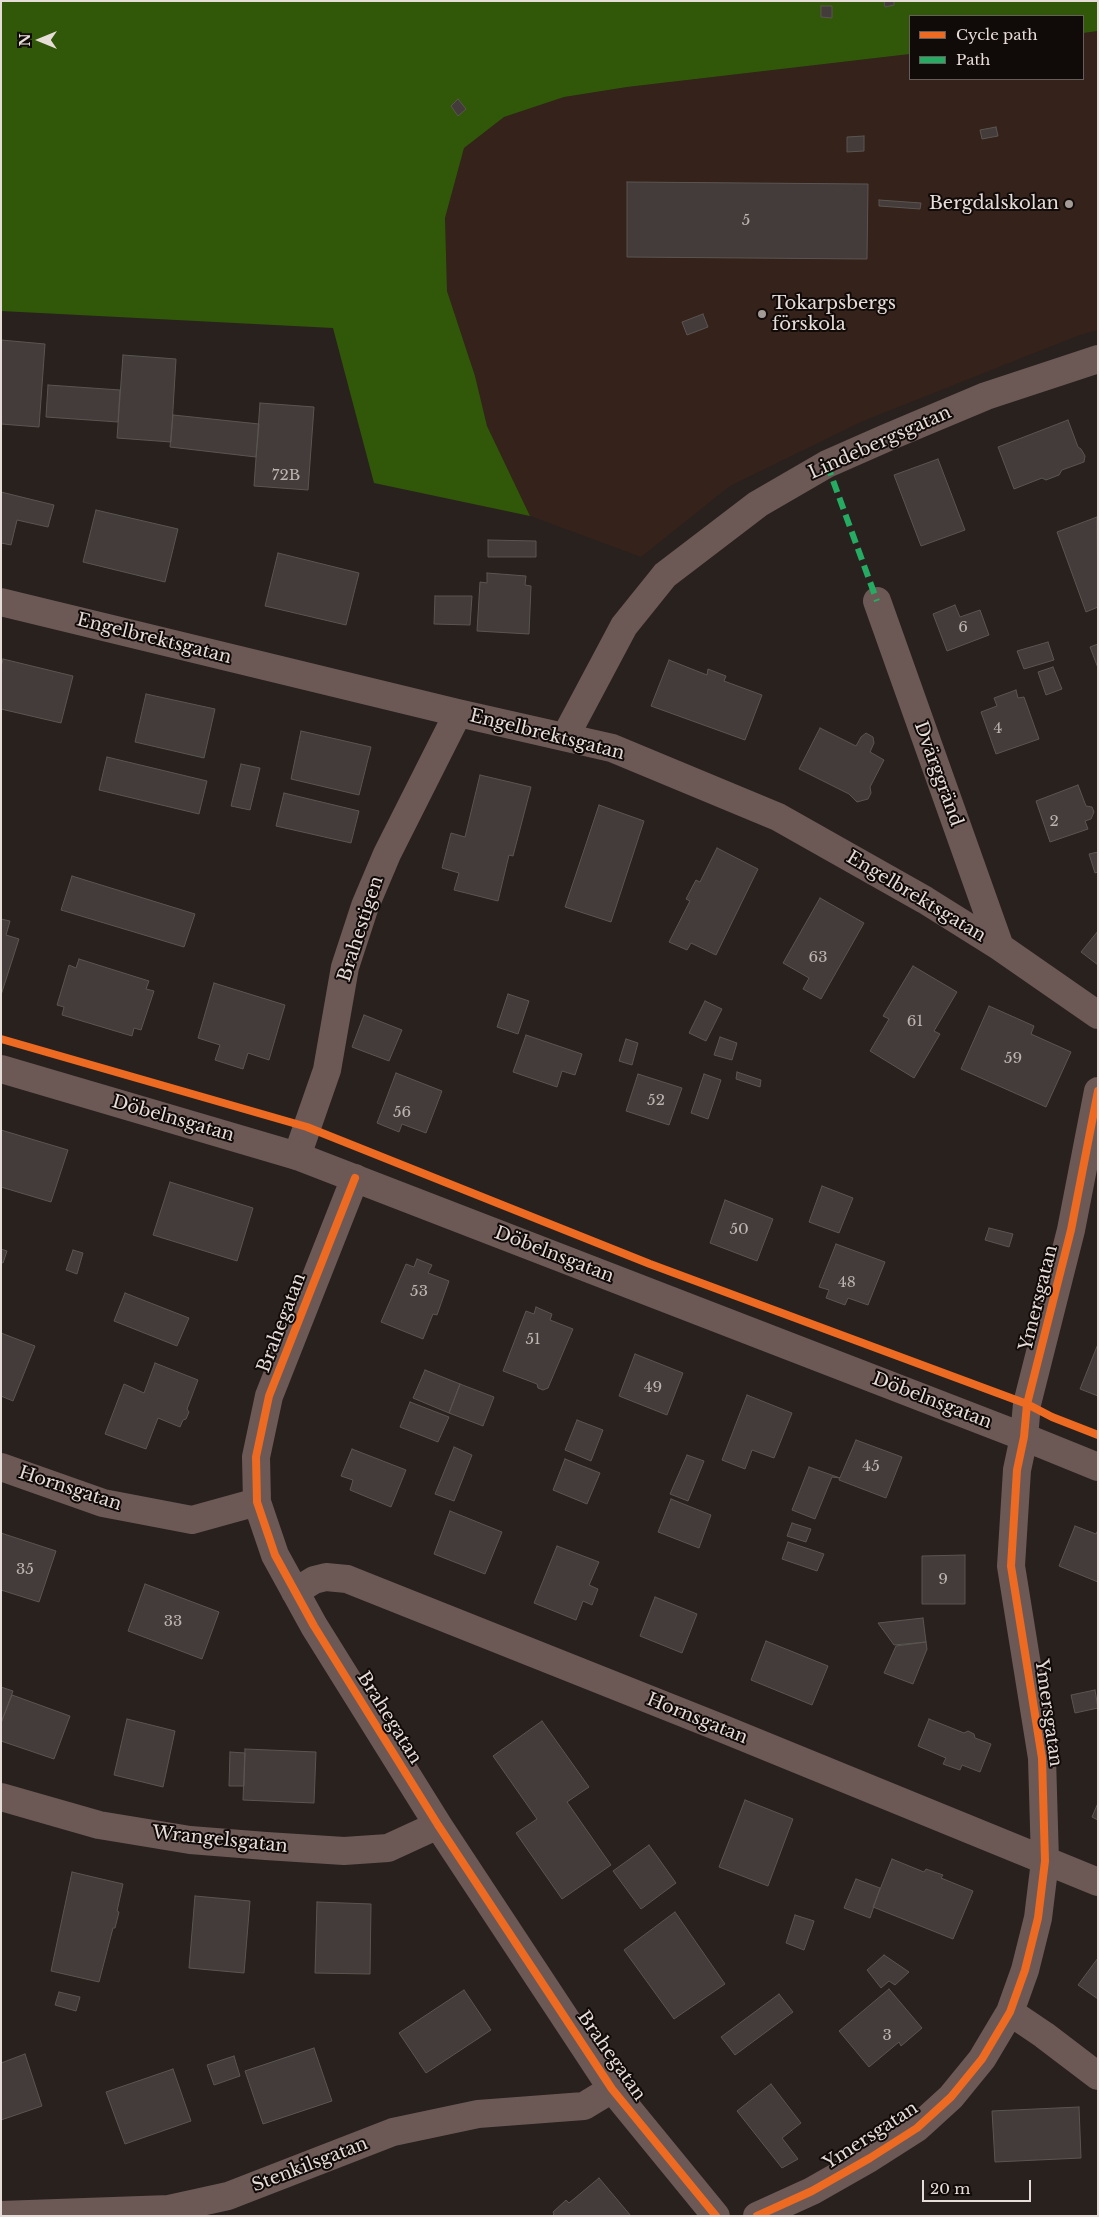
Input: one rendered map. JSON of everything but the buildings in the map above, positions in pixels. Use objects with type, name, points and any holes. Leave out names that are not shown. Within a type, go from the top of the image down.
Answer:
[{"type":"street","name":"Lindebergsgatan","points":[[565,737],[624,626],[666,575],[758,504],[827,464],[886,438],[986,396],[1098,359]]},
{"type":"street","name":"Dvärggränd","points":[[877,601],[1000,946]]},
{"type":"street","name":"Engelbrektsgatan","points":[[1,602],[458,713],[612,748],[778,817],[924,900],[1000,946],[1098,1016]]},
{"type":"street","name":"Brahestigen","points":[[297,1156],[327,1070],[345,966],[365,906],[386,854],[458,713]]},
{"type":"street","name":"Döbelnsgatan","points":[[1,1069],[297,1156],[1098,1467]]},
{"type":"street","name":"Ymersgatan","points":[[757,2216],[812,2191],[917,2128],[951,2097],[982,2060],[1010,2012],[1025,1970],[1038,1918],[1045,1861],[1042,1758],[1012,1566],[1018,1470],[1027,1404],[1071,1230],[1098,1091]]},
{"type":"street","name":"Brahegatan","points":[[355,1178],[269,1396],[256,1458],[257,1502],[275,1555],[314,1626],[438,1825],[612,2088],[716,2216]]},
{"type":"street","name":"Hornsgatan","points":[[1,1467],[103,1503],[192,1520],[257,1502]]},
{"type":"street","name":"Hornsgatan","points":[[295,1592],[314,1580],[326,1577],[347,1579],[721,1728],[1098,1882]]},
{"type":"street","name":"Wrangelsgatan","points":[[1,1796],[99,1825],[190,1840],[266,1846],[344,1851],[388,1848],[438,1825]]},
{"type":"street","points":[[1010,2012],[1098,2076]]},
{"type":"street","name":"Stenkilsgatan","points":[[1,2215],[169,2209],[228,2196],[393,2132],[478,2114],[584,2106],[612,2088]]},
{"type":"shaded area","name":"Tokarpsbergs förskola","points":[[1098,31],[1098,330],[1077,336],[861,422],[730,486],[641,557],[530,516],[487,426],[475,376],[447,291],[445,218],[464,148],[504,117],[564,97],[627,87],[909,54],[909,80],[1084,80],[1084,33]]},
{"type":"green space","points":[[1,1],[1098,1],[1098,31],[1084,33],[1084,15],[909,15],[909,54],[627,87],[564,97],[504,117],[464,148],[445,218],[447,291],[475,376],[487,426],[530,516],[374,483],[333,328],[1,311]]},
{"type":"marked path","points":[[827,464],[877,601]]},
{"type":"cycle path","points":[[1,1039],[307,1127],[650,1264],[1027,1404],[1052,1417],[1098,1435]]},
{"type":"cycle path","points":[[757,2216],[812,2191],[870,2158],[917,2128],[951,2097],[982,2059],[1010,2012],[1025,1970],[1038,1918],[1045,1861],[1042,1758],[1011,1566],[1017,1470],[1024,1437],[1027,1404],[1071,1230],[1098,1091]]},
{"type":"cycle path","points":[[355,1178],[269,1396],[256,1457],[257,1502],[275,1555],[314,1626],[438,1825],[612,2089],[716,2216]]},
{"type":"place","name":"Bergdalskolan","points":[[1069,204]]},
{"type":"place","name":"Tokarpsbergs förskola","points":[[762,314]]}]
